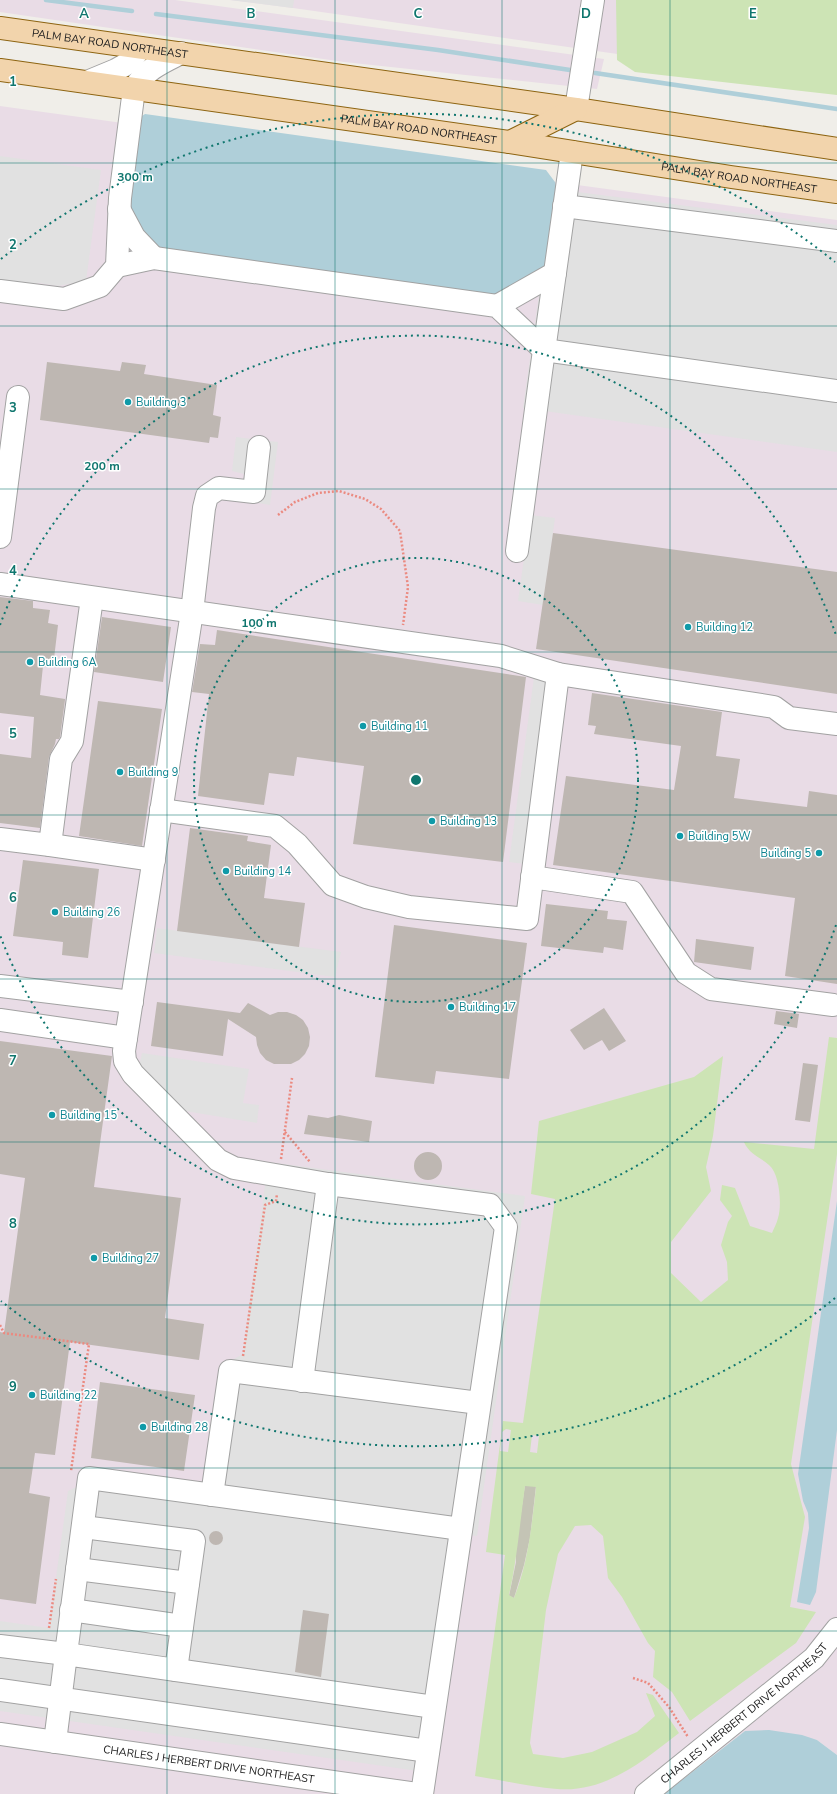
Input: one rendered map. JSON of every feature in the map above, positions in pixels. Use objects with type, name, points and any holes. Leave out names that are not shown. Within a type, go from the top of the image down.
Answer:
[{"type":"main road","name":"PALM BAY ROAD NORTHEAST","points":[[0,28],[576,109],[837,149]]},
{"type":"main road","name":"PALM BAY ROAD NORTHEAST","points":[[0,70],[510,142],[837,192]]},
{"type":"main road","points":[[510,142],[576,109]]},
{"type":"street","points":[[576,109],[593,0]]},
{"type":"street","points":[[87,82],[116,70],[130,62],[140,48]]},
{"type":"street","points":[[117,266],[119,209],[134,89],[141,77],[153,68],[181,53]]},
{"type":"street","points":[[517,551],[572,152]]},
{"type":"street","points":[[564,206],[837,241]]},
{"type":"street","points":[[119,209],[134,237],[154,258]]},
{"type":"street","points":[[0,291],[64,299],[100,286],[117,266],[154,258],[497,306],[544,350],[837,391]]},
{"type":"street","points":[[497,306],[555,273]]},
{"type":"street","points":[[0,537],[18,397]]},
{"type":"street","points":[[259,448],[254,492],[219,488],[207,496],[203,515],[192,612],[124,1051],[125,1061],[133,1074],[218,1160],[234,1168],[328,1184],[490,1206],[506,1227],[422,1794]]},
{"type":"street","points":[[0,584],[502,656],[558,674],[774,707],[789,718],[837,724]]},
{"type":"street","points":[[50,845],[61,760],[72,741],[92,598]]},
{"type":"street","points":[[162,810],[274,826],[298,844],[334,885],[366,897],[409,907],[527,919],[558,674]]},
{"type":"street","points":[[0,839],[154,860]]},
{"type":"street","points":[[532,877],[632,892],[686,972],[711,989],[833,1006]]},
{"type":"street","points":[[0,986],[132,1002]]},
{"type":"street","points":[[0,1020],[126,1038]]},
{"type":"street","points":[[302,1381],[328,1184]]},
{"type":"street","points":[[212,1495],[230,1371],[480,1403]]},
{"type":"street","points":[[55,1742],[89,1478],[461,1529]]},
{"type":"street","points":[[83,1527],[194,1541],[176,1670]]},
{"type":"street","points":[[77,1569],[188,1583]]},
{"type":"street","points":[[71,1610],[182,1626]]},
{"type":"street","name":"CHARLES J HERBERT DRIVE NORTHEAST","points":[[646,1794],[814,1658],[837,1629]]},
{"type":"street","points":[[0,1646],[434,1706]]},
{"type":"street","points":[[0,1690],[428,1751]]},
{"type":"street","name":"CHARLES J HERBERT DRIVE NORTHEAST","points":[[0,1734],[417,1794]]},
{"type":"path","points":[[278,515],[295,502],[312,495],[339,491],[365,499],[381,509],[400,531],[408,587],[401,642]]},
{"type":"path","points":[[240,1372],[265,1205],[276,1201],[292,1078]]},
{"type":"path","points":[[285,1132],[328,1184]]},
{"type":"path","points":[[0,1325],[4,1333],[89,1344],[86,1368]]},
{"type":"path","points":[[633,1678],[648,1683],[669,1706],[698,1753]]},
{"type":"shaded area","points":[[0,0],[175,0],[604,59],[597,89],[344,62],[0,12]]},
{"type":"shaded area","points":[[230,0],[837,0],[837,85],[293,8]]},
{"type":"shaded area","points":[[230,0],[294,0],[293,8]]},
{"type":"shaded area","points":[[0,106],[137,125],[558,193],[555,182],[837,220],[837,1755],[817,1740],[745,1731],[664,1794],[0,1794]]},
{"type":"shaded area","points":[[0,156],[101,170],[86,281],[58,286],[39,283],[21,287],[0,284]]},
{"type":"shaded area","points":[[554,189],[837,225],[837,452],[523,408]]},
{"type":"shaded area","points":[[236,437],[278,442],[270,505],[241,500],[244,474],[232,471]]},
{"type":"shaded area","points":[[530,515],[555,518],[543,605],[518,601]]},
{"type":"shaded area","points":[[534,677],[549,680],[525,864],[509,862]]},
{"type":"shaded area","points":[[157,928],[341,952],[335,977],[154,953]]},
{"type":"shaded area","points":[[142,1053],[249,1069],[243,1103],[259,1105],[257,1123],[185,1111],[139,1067]]},
{"type":"shaded area","points":[[268,1162],[525,1196],[477,1536],[460,1534],[425,1772],[0,1711],[0,1621],[49,1628],[68,1491],[89,1481],[207,1497],[225,1364],[243,1354]]},
{"type":"shaded area","points":[[525,1485],[536,1486],[530,1538],[514,1598],[509,1596],[516,1562],[516,1548]]},
{"type":"green space","points":[[616,0],[837,0],[837,95],[635,72],[617,60]]},
{"type":"green space","points":[[829,1037],[837,1038],[837,1154],[791,1464],[805,1517],[790,1607],[816,1612],[796,1643],[690,1721],[672,1692],[653,1677],[655,1651],[648,1643],[622,1597],[608,1578],[603,1536],[591,1525],[575,1526],[558,1554],[546,1610],[530,1743],[533,1754],[563,1758],[592,1752],[637,1732],[655,1716],[646,1693],[653,1695],[679,1733],[637,1764],[622,1773],[591,1786],[575,1789],[557,1789],[475,1776],[505,1555],[486,1552],[503,1421],[523,1423],[555,1199],[531,1194],[539,1121],[694,1077],[723,1056],[713,1136],[706,1167],[711,1191],[671,1242],[671,1273],[701,1302],[728,1280],[727,1262],[721,1245],[728,1222],[732,1216],[720,1200],[722,1185],[735,1188],[750,1226],[772,1233],[778,1220],[780,1198],[776,1175],[773,1169],[749,1150],[744,1142],[814,1149]],"holes":[[[506,1429],[511,1430],[508,1452],[500,1451],[502,1432]],[[532,1435],[539,1436],[537,1453],[530,1452]],[[525,1486],[536,1487],[526,1557],[514,1598],[509,1595]]]},
{"type":"water","points":[[145,114],[546,170],[555,182],[558,193],[547,269],[501,297],[177,260],[149,245],[129,207],[137,125],[142,116]]},
{"type":"water","points":[[837,1201],[837,1430],[816,1592],[810,1605],[797,1602],[809,1528],[808,1513],[803,1501],[798,1474]]},
{"type":"water","points":[[769,1730],[802,1735],[817,1740],[837,1755],[837,1794],[664,1794],[745,1731]]},
{"type":"building","name":"Building 3","points":[[47,362],[120,371],[122,362],[146,365],[144,374],[217,385],[213,415],[221,417],[218,438],[210,437],[209,443],[40,420]]},
{"type":"building","name":"Building 12","points":[[553,533],[837,572],[837,694],[536,649]]},
{"type":"building","name":"Building 6A","points":[[0,597],[33,601],[33,608],[50,610],[48,623],[58,625],[53,667],[43,666],[40,695],[65,700],[60,737],[59,739],[56,739],[49,757],[40,828],[0,823],[0,754],[31,758],[34,717],[0,713]]},
{"type":"building","points":[[102,617],[171,627],[163,682],[94,672]]},
{"type":"building","name":"Building 11","points":[[217,630],[526,677],[503,862],[353,844],[364,766],[297,757],[294,776],[269,773],[264,805],[198,796],[209,694],[192,692],[200,644],[215,645]]},
{"type":"building","points":[[592,693],[722,712],[716,756],[740,759],[734,798],[807,807],[809,791],[837,795],[837,984],[785,976],[795,898],[553,865],[566,776],[674,790],[681,746],[594,734],[596,726],[588,725]]},
{"type":"building","name":"Building 9","points":[[98,701],[162,709],[142,846],[79,836]]},
{"type":"building","name":"Building 14","points":[[190,828],[248,836],[247,841],[271,845],[264,898],[305,903],[299,947],[177,931]]},
{"type":"building","name":"Building 26","points":[[23,860],[99,869],[88,958],[62,955],[63,942],[13,936]]},
{"type":"building","points":[[546,904],[608,911],[607,919],[627,921],[623,950],[604,947],[603,953],[541,946]]},
{"type":"building","name":"Building 17","points":[[394,925],[527,943],[509,1079],[436,1071],[434,1084],[375,1077]]},
{"type":"building","points":[[696,939],[754,947],[751,970],[694,962]]},
{"type":"building","points":[[157,1002],[240,1013],[248,1003],[270,1015],[278,1012],[287,1012],[296,1015],[303,1020],[308,1028],[310,1037],[309,1046],[305,1054],[299,1060],[291,1064],[274,1064],[266,1060],[260,1053],[256,1037],[228,1019],[223,1056],[151,1046]]},
{"type":"building","points":[[604,1008],[626,1041],[609,1051],[602,1040],[584,1050],[570,1030]]},
{"type":"building","points":[[776,1011],[799,1014],[797,1028],[774,1024]]},
{"type":"building","points":[[0,1041],[112,1056],[94,1187],[181,1198],[165,1318],[204,1324],[199,1360],[70,1342],[55,1455],[35,1453],[29,1493],[50,1497],[36,1604],[0,1599],[0,1332],[4,1333],[25,1178],[0,1174]]},
{"type":"building","points":[[803,1063],[818,1065],[810,1122],[795,1120]]},
{"type":"building","points":[[308,1115],[328,1118],[339,1115],[372,1121],[369,1142],[304,1134]]},
{"type":"building","points":[[428,1152],[438,1156],[442,1166],[438,1176],[428,1180],[418,1176],[414,1166],[418,1156]]},
{"type":"building","name":"Building 28","points":[[100,1382],[195,1395],[184,1471],[91,1458]]},
{"type":"building","points":[[216,1531],[221,1533],[223,1538],[221,1543],[216,1545],[211,1543],[209,1538],[211,1533]]},
{"type":"building","points":[[303,1610],[329,1614],[321,1677],[295,1672]]},
{"type":"waterway","points":[[46,0],[132,11]]},
{"type":"waterway","points":[[156,14],[438,50],[570,70]]},
{"type":"waterway","points":[[595,73],[837,109]]},
{"type":"place","name":"Building 3","points":[[128,402]]},
{"type":"place","name":"Building 12","points":[[688,627]]},
{"type":"place","name":"Building 6A","points":[[30,662]]},
{"type":"place","name":"Building 11","points":[[363,726]]},
{"type":"place","name":"Building 9","points":[[120,772]]},
{"type":"place","name":"Building 13","points":[[432,821]]},
{"type":"place","name":"Building 5W","points":[[680,836]]},
{"type":"place","name":"Building 5","points":[[819,853]]},
{"type":"place","name":"Building 14","points":[[226,871]]},
{"type":"place","name":"Building 26","points":[[55,912]]},
{"type":"place","name":"Building 17","points":[[451,1007]]},
{"type":"place","name":"Building 15","points":[[52,1115]]},
{"type":"place","name":"Building 27","points":[[94,1258]]},
{"type":"place","name":"Building 22","points":[[32,1395]]},
{"type":"place","name":"Building 28","points":[[143,1427]]}]
